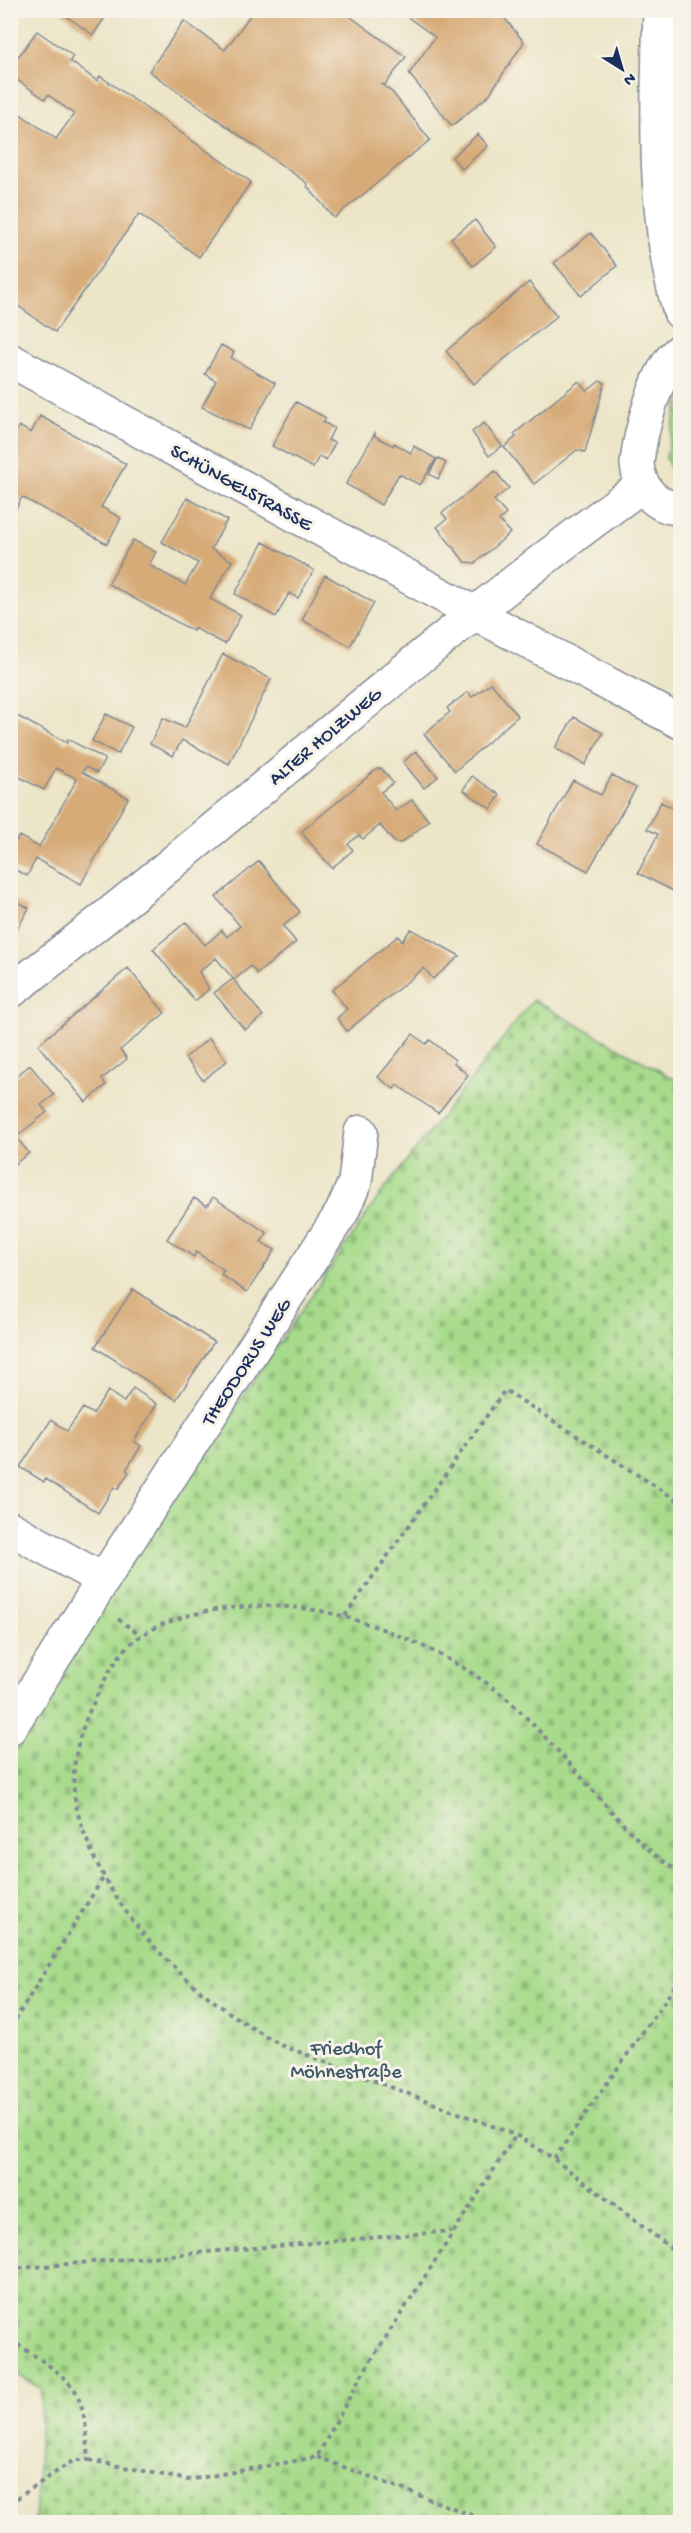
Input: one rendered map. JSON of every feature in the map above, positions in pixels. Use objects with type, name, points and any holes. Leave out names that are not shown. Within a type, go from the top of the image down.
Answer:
[{"type":"street","points":[[660,10],[658,125],[664,221],[668,258],[681,312]]},
{"type":"street","points":[[681,351],[670,358],[658,378],[637,460],[638,472],[643,485],[658,502],[672,508],[681,508]]},
{"type":"street","name":"SCHÜNGELSTRASSE","points":[[10,360],[473,612],[681,722]]},
{"type":"street","name":"ALTER HOLZWEG","points":[[10,992],[105,917],[473,612],[643,485]]},
{"type":"street","name":"THEODORUS WEG","points":[[10,1728],[103,1580],[342,1212],[355,1182],[361,1132]]},
{"type":"street","points":[[10,1528],[103,1580]]},
{"type":"path","points":[[345,1616],[505,1390],[681,1503]]},
{"type":"path","points":[[681,1873],[640,1840],[557,1749],[497,1691],[413,1641],[345,1616],[313,1609],[227,1608],[169,1623],[141,1635],[108,1674],[78,1737],[73,1780],[79,1816],[104,1878],[132,1922],[159,1951],[226,2011],[248,2027],[281,2045],[516,2135],[554,2159],[681,2255]]},
{"type":"path","points":[[10,2028],[104,1878]]},
{"type":"path","points":[[554,2159],[681,1979]]},
{"type":"path","points":[[316,2457],[361,2376],[452,2231],[501,2162],[516,2135]]},
{"type":"path","points":[[10,2269],[452,2231]]},
{"type":"path","points":[[10,2340],[60,2376],[75,2392],[84,2422],[89,2460]]},
{"type":"path","points":[[10,2504],[74,2460],[89,2460],[188,2480],[316,2457],[490,2523]]},
{"type":"green space","points":[[680,395],[680,477],[671,471],[666,458]]},
{"type":"green space","name":"Friedhof Möhnestraße","points":[[533,1000],[680,1082],[680,2522],[35,2522],[42,2389],[11,2371],[11,1745],[129,1563],[380,1195]]},
{"type":"building","points":[[58,10],[110,10],[93,35]]},
{"type":"building","points":[[254,10],[341,10],[406,57],[385,85],[381,84],[392,92],[430,140],[334,218],[307,186],[308,184],[149,71],[184,21],[225,50]]},
{"type":"building","points":[[398,10],[498,10],[524,42],[489,95],[452,126],[409,74],[435,37]]},
{"type":"building","points":[[37,31],[73,56],[70,61],[97,81],[100,76],[251,182],[199,257],[139,214],[55,332],[10,300],[10,107],[56,139],[74,114],[48,95],[45,99],[10,75],[10,68]]},
{"type":"building","points":[[478,134],[488,146],[462,169],[452,157]]},
{"type":"building","points":[[475,220],[496,247],[473,266],[451,238]]},
{"type":"building","points":[[591,233],[617,266],[581,296],[554,263]]},
{"type":"building","points":[[529,282],[557,316],[474,384],[446,351]]},
{"type":"building","points":[[221,345],[234,352],[231,358],[275,383],[249,430],[202,407],[216,381],[205,374]]},
{"type":"building","points":[[579,381],[587,391],[600,381],[605,383],[585,452],[577,450],[534,484],[504,447],[516,437],[514,434]]},
{"type":"building","points":[[296,402],[326,418],[323,422],[334,428],[328,440],[335,443],[326,460],[319,456],[313,468],[272,446]]},
{"type":"building","points":[[40,416],[126,464],[101,507],[121,518],[107,544],[22,497],[13,515],[10,513],[10,441],[19,426],[31,433]]},
{"type":"building","points":[[484,423],[502,446],[489,456],[472,432]]},
{"type":"building","points":[[375,433],[375,436],[393,446],[394,443],[411,453],[414,446],[436,459],[420,485],[399,474],[381,505],[346,484]]},
{"type":"building","points":[[438,458],[446,463],[438,479],[429,474]]},
{"type":"building","points":[[495,471],[509,488],[494,500],[506,514],[499,520],[510,533],[475,563],[465,562],[437,527],[447,519],[442,513]]},
{"type":"building","points":[[187,498],[227,520],[211,549],[232,561],[210,599],[241,615],[225,644],[194,628],[193,631],[108,584],[133,540],[156,552],[149,565],[185,585],[198,563],[162,542]]},
{"type":"building","points":[[263,542],[314,570],[298,598],[289,593],[276,617],[235,594]]},
{"type":"building","points":[[325,575],[374,603],[350,646],[302,620]]},
{"type":"building","points":[[223,654],[271,679],[229,764],[182,740],[173,756],[150,744],[163,718],[185,728]]},
{"type":"building","points":[[491,683],[518,716],[455,771],[424,734],[450,712],[447,708],[468,692],[472,697]]},
{"type":"building","points":[[10,712],[67,743],[68,739],[105,759],[97,773],[86,767],[82,772],[128,798],[81,884],[36,859],[27,876],[10,867],[10,850],[19,836],[39,847],[77,779],[56,768],[44,790],[10,772]]},
{"type":"building","points":[[106,714],[132,727],[118,754],[92,741]]},
{"type":"building","points":[[574,717],[603,733],[585,765],[555,748]]},
{"type":"building","points":[[416,751],[438,777],[424,788],[403,762]]},
{"type":"building","points":[[377,769],[382,769],[393,783],[381,792],[396,811],[412,800],[429,821],[401,843],[394,842],[380,825],[363,839],[359,835],[348,844],[353,850],[332,868],[301,832]]},
{"type":"building","points":[[612,775],[636,788],[588,871],[537,844],[573,780],[601,795]]},
{"type":"building","points":[[472,776],[500,795],[491,809],[463,790]]},
{"type":"building","points":[[661,802],[680,812],[680,882],[675,892],[638,873],[658,834],[647,829]]},
{"type":"building","points":[[259,861],[300,912],[283,926],[296,942],[257,974],[251,966],[234,980],[216,958],[199,972],[209,989],[195,1001],[153,949],[186,922],[205,945],[222,930],[227,937],[240,926],[216,897]]},
{"type":"building","points":[[10,898],[29,908],[12,938],[10,937]]},
{"type":"building","points":[[411,929],[460,956],[433,979],[424,968],[347,1031],[337,1018],[347,1009],[332,990],[398,936],[402,941]]},
{"type":"building","points":[[128,968],[165,1013],[120,1050],[127,1059],[102,1079],[106,1085],[86,1102],[38,1045]]},
{"type":"building","points":[[233,979],[263,1016],[245,1030],[214,993]]},
{"type":"building","points":[[413,1034],[426,1044],[430,1040],[455,1060],[454,1063],[468,1075],[438,1113],[397,1085],[394,1089],[378,1077]]},
{"type":"building","points":[[209,1038],[227,1061],[203,1080],[185,1058]]},
{"type":"building","points":[[30,1065],[54,1095],[41,1105],[47,1112],[16,1137],[29,1153],[10,1168],[10,1081]]},
{"type":"building","points":[[213,1197],[267,1233],[261,1242],[275,1250],[247,1292],[221,1275],[224,1270],[196,1252],[194,1257],[167,1239],[194,1198],[207,1206]]},
{"type":"building","points":[[133,1289],[214,1342],[176,1400],[95,1347]]},
{"type":"building","points":[[133,1388],[157,1404],[134,1441],[141,1446],[126,1470],[129,1472],[118,1489],[114,1487],[98,1513],[46,1479],[44,1482],[20,1467],[51,1420],[67,1431],[83,1408],[93,1414],[108,1391],[124,1402]]}]
